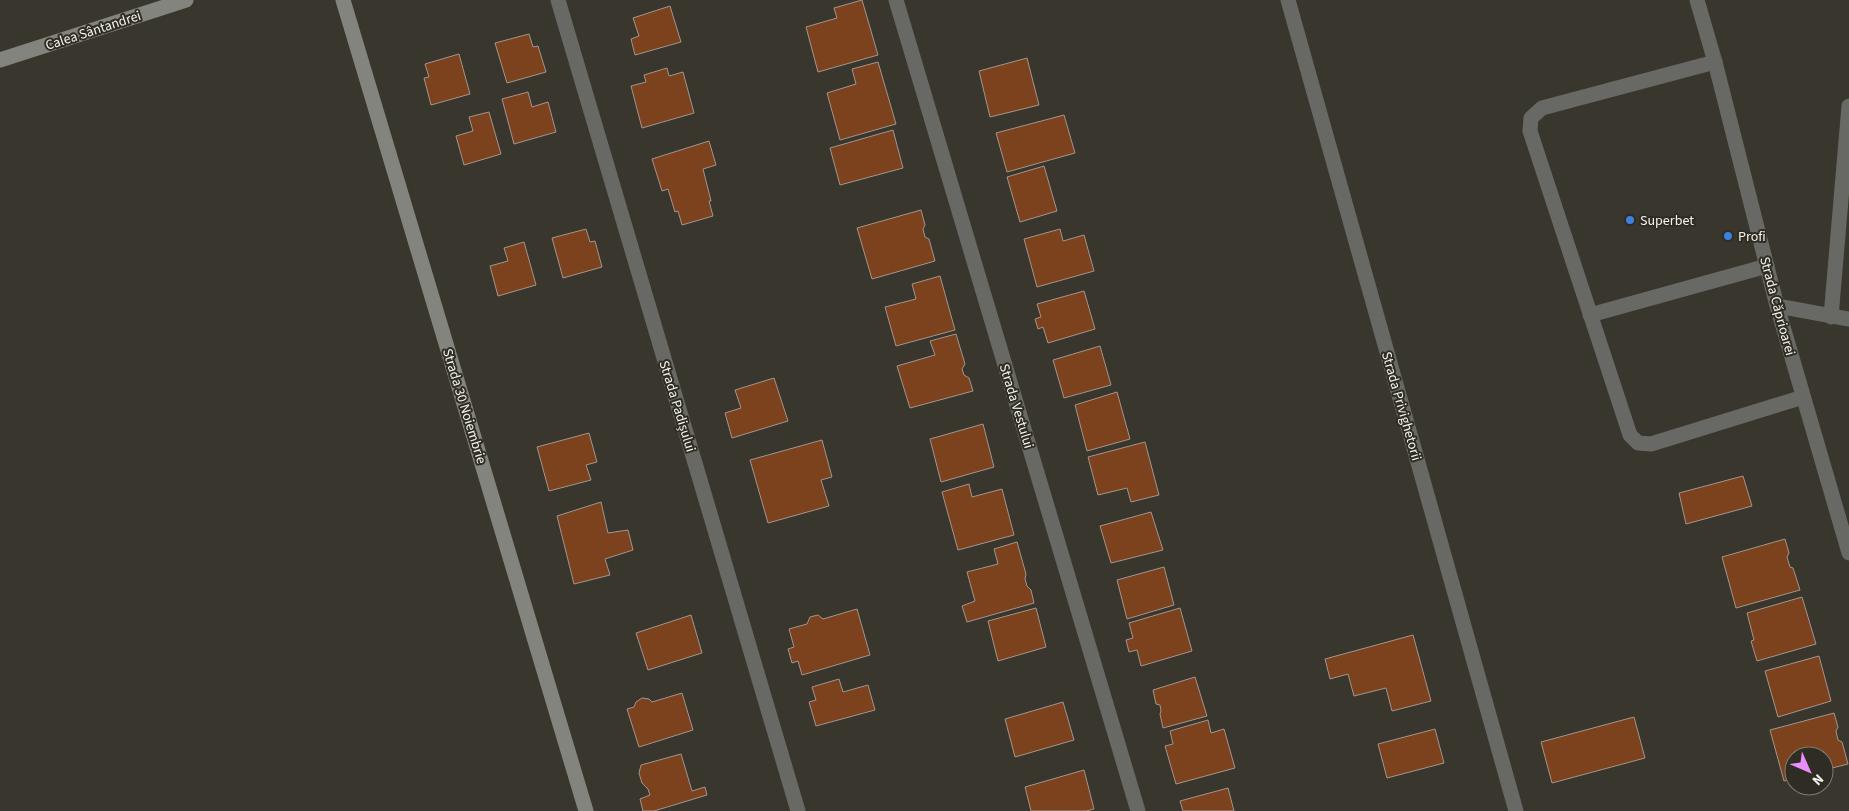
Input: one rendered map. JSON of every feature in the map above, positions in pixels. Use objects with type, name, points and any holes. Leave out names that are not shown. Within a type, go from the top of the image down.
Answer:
[{"type":"street","name":"Calea Sântandrei","points":[[0,60],[186,0]]},
{"type":"street","name":"Strada 30 Noiembrie","points":[[343,0],[586,811]]},
{"type":"street","name":"Strada Padișului","points":[[558,0],[798,811]]},
{"type":"street","name":"Strada Vestului","points":[[896,0],[1138,811]]},
{"type":"street","name":"Strada Privighetorii","points":[[1288,0],[1516,811]]},
{"type":"street","name":"Strada Căprioarei","points":[[1697,0],[1715,62],[1766,266],[1849,553]]},
{"type":"street","points":[[1715,62],[1542,108],[1531,118],[1530,131],[1630,435],[1638,443],[1651,444],[1803,397]]},
{"type":"street","points":[[1831,317],[1849,106]]},
{"type":"street","points":[[1590,315],[1766,266]]},
{"type":"street","points":[[1777,306],[1849,319]]},
{"type":"building","points":[[862,0],[878,55],[818,72],[806,27],[837,18],[834,8]]},
{"type":"building","points":[[670,6],[681,42],[635,55],[631,39],[639,36],[633,18]]},
{"type":"building","points":[[529,34],[533,47],[538,46],[546,72],[507,83],[495,43]]},
{"type":"building","points":[[459,54],[470,94],[431,105],[424,78],[429,77],[425,64]]},
{"type":"building","points":[[1027,58],[1039,105],[990,117],[979,71]]},
{"type":"building","points":[[878,62],[896,124],[840,140],[827,93],[856,84],[852,69]]},
{"type":"building","points":[[667,68],[669,76],[683,72],[694,113],[642,128],[631,86],[646,82],[644,75]]},
{"type":"building","points":[[528,92],[532,107],[548,102],[556,132],[514,144],[502,99]]},
{"type":"building","points":[[489,112],[501,154],[464,165],[456,136],[473,131],[469,117]]},
{"type":"building","points":[[1064,115],[1075,153],[1007,172],[996,133]]},
{"type":"building","points":[[893,130],[903,168],[840,185],[830,148]]},
{"type":"building","points":[[709,141],[716,165],[703,169],[713,216],[682,225],[678,211],[675,212],[668,189],[662,191],[652,159]]},
{"type":"building","points":[[1044,166],[1057,211],[1020,222],[1007,177]]},
{"type":"building","points":[[921,210],[925,225],[923,229],[925,237],[929,239],[935,261],[872,279],[857,228]]},
{"type":"building","points":[[586,229],[590,242],[595,241],[602,267],[563,278],[552,238]]},
{"type":"building","points":[[1060,229],[1063,241],[1084,235],[1094,271],[1037,287],[1024,239]]},
{"type":"building","points":[[524,242],[536,285],[498,296],[490,266],[508,261],[504,248]]},
{"type":"building","points":[[940,276],[955,330],[896,346],[885,307],[916,299],[912,284]]},
{"type":"building","points":[[1084,291],[1095,329],[1048,343],[1043,327],[1038,329],[1035,319],[1041,317],[1037,304]]},
{"type":"building","points":[[956,334],[965,364],[962,369],[964,375],[969,378],[973,391],[910,408],[897,366],[935,355],[930,341]]},
{"type":"building","points":[[1100,346],[1111,385],[1064,398],[1053,360]]},
{"type":"building","points":[[774,378],[788,421],[732,438],[725,413],[741,408],[735,390]]},
{"type":"building","points":[[1117,392],[1130,439],[1087,451],[1075,405]]},
{"type":"building","points":[[983,424],[994,467],[941,482],[930,439]]},
{"type":"building","points":[[589,433],[597,462],[586,465],[591,480],[549,491],[537,447]]},
{"type":"building","points":[[822,440],[832,477],[821,480],[829,506],[768,523],[750,460]]},
{"type":"building","points":[[1145,442],[1159,495],[1131,502],[1127,488],[1098,495],[1088,457]]},
{"type":"building","points":[[1743,476],[1752,506],[1686,524],[1679,493]]},
{"type":"building","points":[[969,484],[972,497],[1002,489],[1014,535],[958,550],[942,492]]},
{"type":"building","points":[[601,502],[608,533],[628,530],[633,550],[605,559],[610,575],[574,584],[557,516]]},
{"type":"building","points":[[1151,512],[1163,550],[1111,563],[1100,526]]},
{"type":"building","points":[[1785,539],[1789,553],[1787,557],[1790,567],[1793,568],[1800,590],[1736,608],[1722,557]]},
{"type":"building","points":[[1017,542],[1026,574],[1025,579],[1027,586],[1031,590],[1034,603],[967,622],[962,606],[975,601],[967,572],[998,564],[994,549]]},
{"type":"building","points":[[1164,567],[1174,605],[1127,619],[1117,580]]},
{"type":"building","points":[[1802,597],[1816,644],[1757,661],[1751,641],[1754,640],[1747,613]]},
{"type":"building","points":[[1036,608],[1046,647],[998,661],[988,621]]},
{"type":"building","points":[[1180,608],[1192,651],[1141,666],[1137,650],[1129,652],[1126,640],[1133,638],[1129,623]]},
{"type":"building","points":[[857,609],[870,655],[802,675],[798,661],[792,663],[788,649],[794,647],[789,629],[807,624],[810,617],[818,615],[823,619]]},
{"type":"building","points":[[691,615],[702,653],[648,670],[636,633]]},
{"type":"building","points":[[1413,635],[1431,701],[1392,711],[1386,688],[1354,696],[1348,674],[1330,679],[1325,659]]},
{"type":"building","points":[[1819,656],[1831,701],[1778,717],[1765,671]]},
{"type":"building","points":[[1195,677],[1207,716],[1163,728],[1160,705],[1156,704],[1153,690]]},
{"type":"building","points":[[839,679],[843,692],[868,685],[875,710],[816,726],[809,702],[816,700],[812,687]]},
{"type":"building","points":[[682,693],[693,730],[639,747],[627,709],[634,707],[636,702],[642,698],[649,699],[652,702]]},
{"type":"building","points":[[1063,702],[1074,740],[1015,757],[1005,719]]},
{"type":"building","points":[[1834,713],[1838,727],[1836,731],[1838,740],[1842,742],[1848,764],[1834,768],[1834,746],[1784,746],[1784,781],[1770,730]]},
{"type":"building","points":[[1634,717],[1645,758],[1552,783],[1541,742]]},
{"type":"building","points":[[1208,720],[1211,733],[1224,729],[1235,768],[1176,784],[1165,746],[1173,744],[1170,731]]},
{"type":"building","points":[[1435,729],[1444,763],[1387,778],[1378,744]]},
{"type":"building","points":[[681,754],[692,791],[705,787],[707,795],[654,811],[643,811],[640,799],[650,795],[648,789],[642,783],[639,773],[641,765]]},
{"type":"building","points":[[1084,770],[1094,809],[1086,811],[1031,811],[1025,787]]},
{"type":"building","points":[[1228,788],[1234,811],[1183,811],[1180,801]]},
{"type":"place","name":"Superbet","points":[[1630,220]]},
{"type":"place","name":"Profi","points":[[1728,236]]}]
